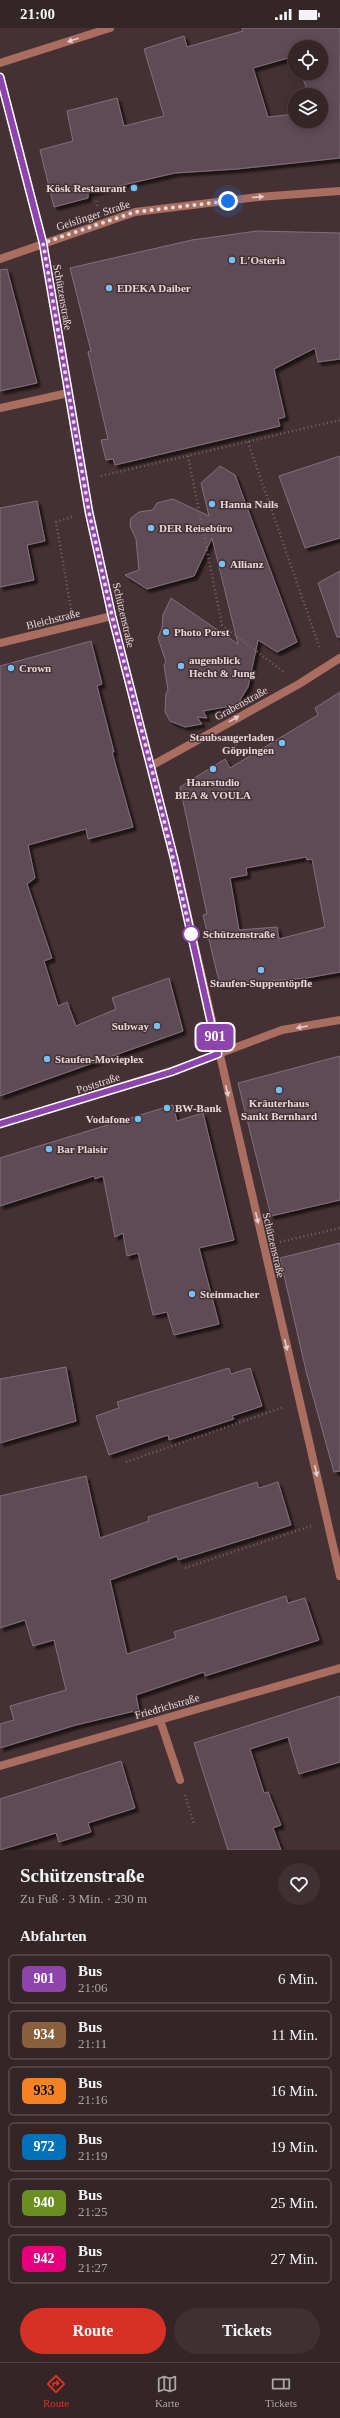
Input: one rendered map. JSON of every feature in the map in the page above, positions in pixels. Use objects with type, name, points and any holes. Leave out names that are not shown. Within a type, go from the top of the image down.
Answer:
[{"type":"street","points":[[0,63],[110,28]]},
{"type":"street","name":"Schützenstraße","points":[[0,77],[43,243],[89,512],[112,616],[151,766],[340,1576]]},
{"type":"street","name":"Geislinger Straße","points":[[0,259],[135,212],[258,197],[340,191]]},
{"type":"street","points":[[0,408],[68,393]]},
{"type":"street","name":"Bleichstraße","points":[[0,643],[112,616]]},
{"type":"street","name":"Grabenstraße","points":[[151,766],[299,684],[340,658]]},
{"type":"street","name":"Poststraße","points":[[0,1124],[177,1070],[282,1030],[340,1020]]},
{"type":"street","name":"Friedrichstraße","points":[[0,1766],[340,1668]]},
{"type":"street","points":[[160,1720],[180,1780]]},
{"type":"path","points":[[84,481],[340,420]]},
{"type":"path","points":[[248,442],[326,666]]},
{"type":"path","points":[[188,456],[222,625],[299,684]]},
{"type":"path","points":[[74,625],[56,522],[89,512]]},
{"type":"path","points":[[263,1246],[340,1228]]},
{"type":"path","points":[[126,1462],[299,1402]]},
{"type":"path","points":[[185,1568],[327,1521]]},
{"type":"path","points":[[186,1796],[194,1824]]},
{"type":"building","points":[[242,28],[340,28],[340,158],[237,169],[175,173],[88,193],[88,198],[54,207],[40,150],[73,141],[67,111],[117,98],[124,126],[164,116],[144,49],[184,36],[187,47],[243,31]],"holes":[[[288,40],[328,40],[328,80],[304,80],[306,88],[328,88],[328,128],[288,128],[288,115],[268,117],[253,68],[288,58]]]},
{"type":"building","points":[[257,231],[340,233],[340,359],[318,362],[315,348],[274,369],[285,417],[278,419],[280,426],[115,465],[113,459],[106,460],[101,440],[108,439],[88,352],[91,351],[70,268],[192,240]]},
{"type":"building","points":[[7,269],[37,383],[0,391],[0,270]]},
{"type":"building","points":[[340,456],[340,538],[305,548],[279,476]]},
{"type":"building","points":[[220,466],[235,475],[297,642],[277,652],[258,640],[248,687],[237,705],[203,711],[207,718],[197,717],[202,724],[185,727],[170,721],[165,712],[166,693],[168,690],[164,665],[166,662],[158,638],[162,628],[163,615],[171,598],[238,644],[212,538],[194,576],[147,589],[125,575],[139,570],[136,539],[130,526],[131,518],[139,512],[153,510],[157,503],[173,499],[209,516],[201,483]]},
{"type":"building","points":[[37,501],[45,541],[27,545],[34,580],[0,587],[0,508]]},
{"type":"building","points":[[340,571],[340,637],[337,637],[318,583]]},
{"type":"building","points":[[91,641],[102,684],[97,686],[114,752],[112,752],[133,827],[88,839],[86,829],[28,845],[35,878],[27,884],[52,958],[44,961],[58,1006],[67,1002],[76,1026],[116,1009],[112,998],[169,978],[183,1031],[0,1096],[0,666]]},
{"type":"building","points":[[340,692],[340,972],[307,978],[220,985],[203,915],[207,914],[180,787],[225,759],[230,768],[318,715],[315,708]],"holes":[[[306,857],[307,860],[312,859],[325,927],[279,939],[277,927],[239,930],[230,878],[247,875],[246,868]]]},
{"type":"building","points":[[340,1056],[340,1200],[271,1216],[238,1083]]},
{"type":"building","points":[[173,1105],[177,1121],[203,1113],[234,1240],[199,1248],[219,1324],[174,1335],[167,1312],[153,1315],[138,1253],[127,1256],[123,1233],[115,1237],[103,1176],[95,1179],[94,1176],[0,1206],[0,1158]]},
{"type":"building","points":[[340,1243],[340,1471],[334,1472],[307,1375],[280,1258]]},
{"type":"building","points":[[66,1367],[76,1421],[0,1443],[0,1379]]},
{"type":"building","points":[[229,1368],[231,1374],[250,1368],[262,1406],[232,1416],[234,1419],[169,1440],[168,1435],[109,1455],[96,1416],[119,1408],[117,1402]]},
{"type":"building","points":[[86,1476],[100,1538],[149,1521],[148,1517],[257,1482],[259,1488],[278,1482],[291,1525],[178,1560],[177,1556],[110,1580],[127,1654],[176,1638],[174,1632],[286,1596],[288,1603],[305,1598],[319,1640],[205,1676],[204,1672],[136,1695],[139,1710],[76,1725],[0,1748],[0,1724],[14,1720],[10,1706],[66,1690],[54,1640],[33,1646],[25,1620],[0,1628],[0,1496]]},
{"type":"building","points":[[340,1696],[340,1762],[299,1774],[288,1737],[250,1749],[264,1793],[268,1792],[281,1825],[273,1828],[281,1850],[228,1850],[194,1743]]},
{"type":"building","points":[[121,1761],[135,1808],[88,1823],[91,1832],[59,1842],[56,1833],[0,1850],[0,1799]]},
{"type":"bus line","name":"901","points":[[0,77],[43,243],[89,512],[112,616],[178,873],[218,1054],[171,1072],[61,1107],[0,1124]]},
{"type":"place","name":"Kösk Restaurant","points":[[134,188]]},
{"type":"place","name":"L'Osteria","points":[[232,260]]},
{"type":"place","name":"EDEKA Daiber","points":[[109,288]]},
{"type":"place","name":"Hanna Nails","points":[[212,504]]},
{"type":"place","name":"DER Reisebüro","points":[[151,528]]},
{"type":"place","name":"Allianz","points":[[222,564]]},
{"type":"place","name":"Photo Porst","points":[[166,632]]},
{"type":"place","name":"augenblick Hecht & Jung","points":[[181,666]]},
{"type":"place","name":"Crown","points":[[11,668]]},
{"type":"place","name":"Staubsaugerladen Göppingen","points":[[282,743]]},
{"type":"place","name":"Haarstudio BEA & VOULA","points":[[213,769]]},
{"type":"place","name":"Schützenstraße","points":[[191,934]]},
{"type":"place","name":"Staufen-Suppentöpfle","points":[[261,970]]},
{"type":"place","name":"Subway","points":[[157,1026]]},
{"type":"place","name":"Staufen-Movieplex","points":[[47,1059]]},
{"type":"place","name":"Kräuterhaus Sankt Bernhard","points":[[279,1090]]},
{"type":"place","name":"BW-Bank","points":[[167,1108]]},
{"type":"place","name":"Vodafone","points":[[138,1119]]},
{"type":"place","name":"Bar Plaisir","points":[[49,1149]]},
{"type":"place","name":"Steinmacher","points":[[192,1294]]},
{"type":"route","points":[[191,934],[178,873],[112,616],[89,512],[43,243],[135,212],[228,201]]}]
